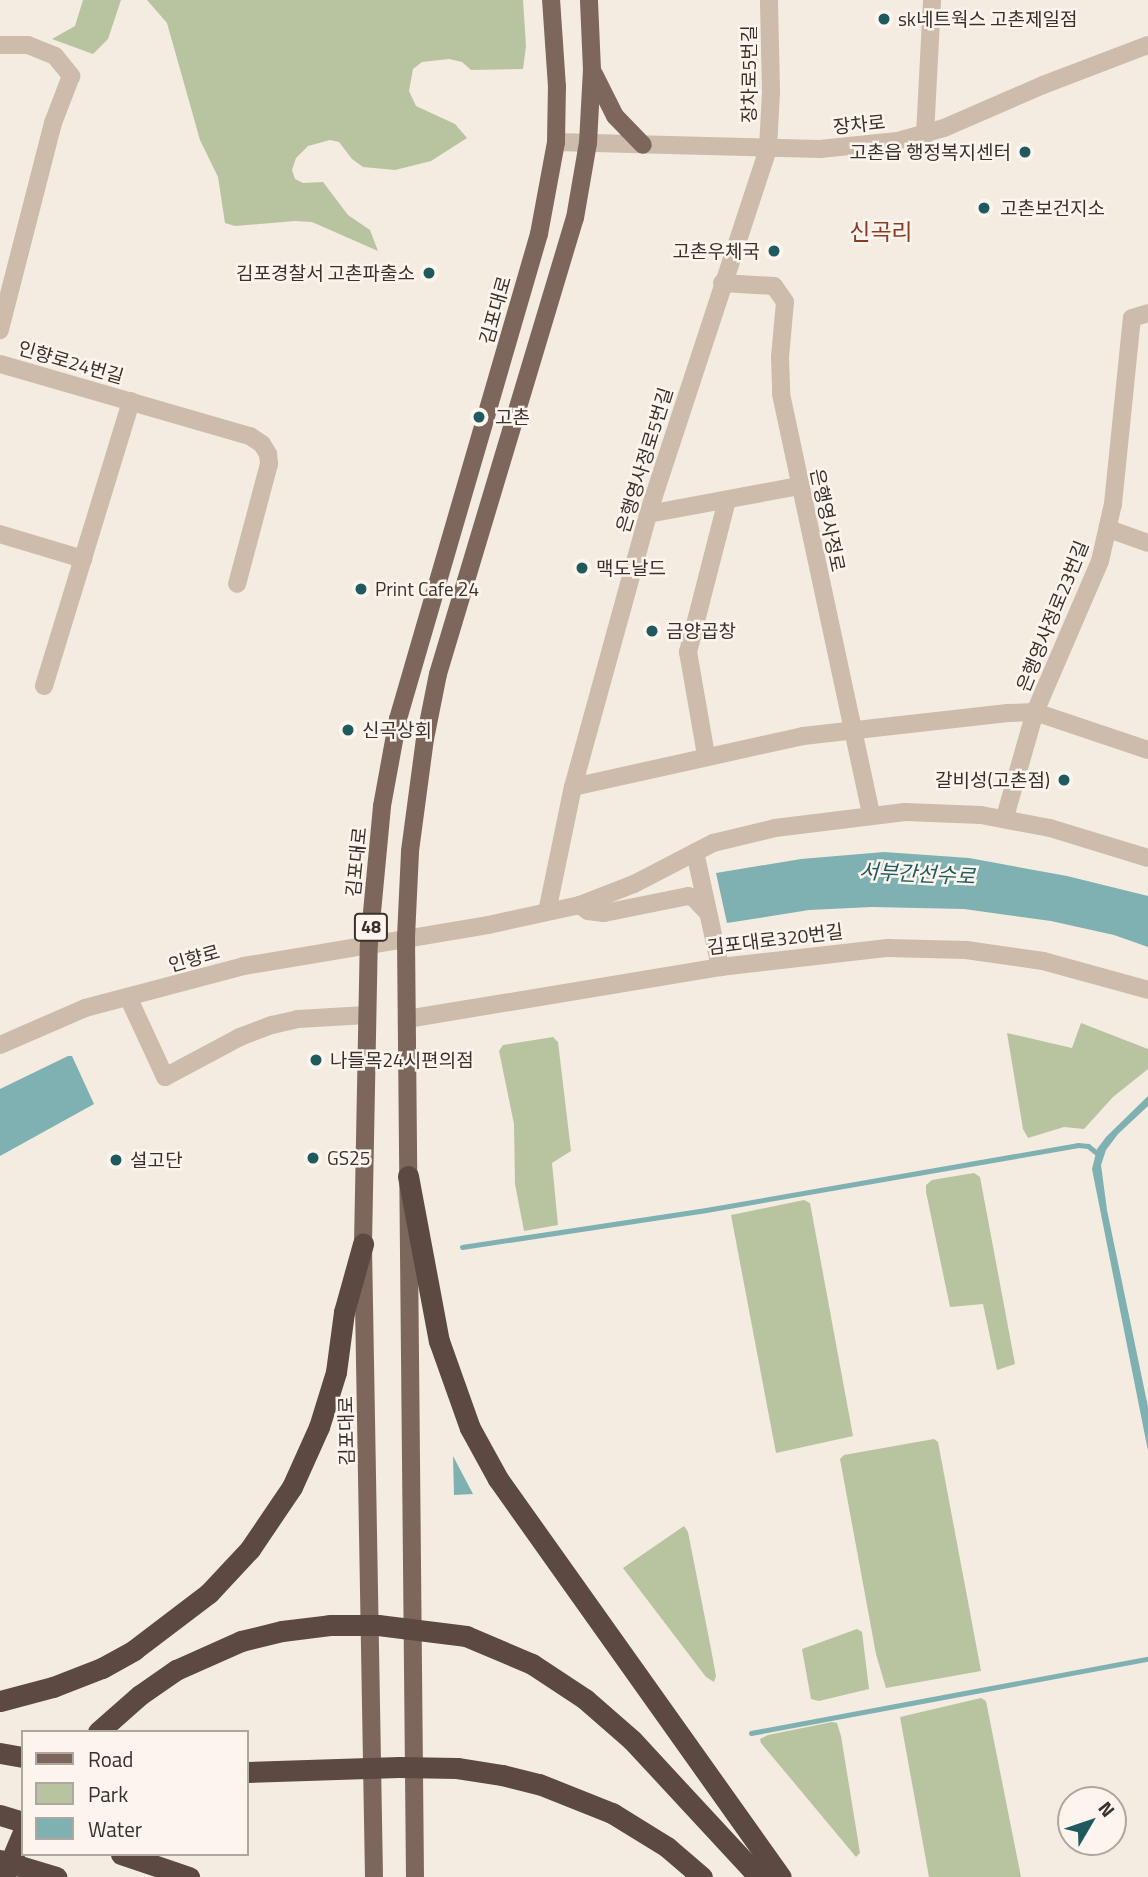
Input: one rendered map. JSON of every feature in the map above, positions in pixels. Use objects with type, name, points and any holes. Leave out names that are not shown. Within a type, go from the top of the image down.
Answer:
[{"type":"highway","points":[[408,1176],[439,1341],[470,1428],[505,1489],[781,1877]]},
{"type":"highway","points":[[0,1700],[53,1687],[102,1668],[134,1650],[209,1593],[250,1549],[292,1487],[319,1427],[336,1372],[344,1312],[363,1244]]},
{"type":"highway","points":[[100,1730],[140,1695],[176,1670],[241,1641],[282,1631],[330,1625],[378,1625],[466,1636],[532,1664],[585,1699],[632,1740],[759,1877]]},
{"type":"highway","points":[[0,1753],[21,1757]]},
{"type":"highway","points":[[248,1772],[457,1768],[539,1784],[583,1800],[639,1828],[702,1877]]},
{"type":"highway","points":[[4,1877],[14,1822]]},
{"type":"highway","points":[[127,1856],[189,1877]]},
{"type":"highway","points":[[0,1860],[50,1875]]},
{"type":"main road","name":"김포대로","points":[[374,1877],[363,1244],[369,944],[382,806],[398,719],[539,234],[556,142],[557,87],[551,0]]},
{"type":"main road","name":"48","points":[[415,1877],[406,937],[416,795],[438,674],[575,218],[588,143],[592,70],[589,0]]},
{"type":"main road","points":[[592,70],[614,116],[643,145]]},
{"type":"street","name":"장차로5번길","points":[[768,149],[772,91],[769,0]]},
{"type":"street","points":[[925,135],[932,0]]},
{"type":"street","name":"장차로","points":[[556,142],[768,149],[866,145],[925,135],[1147,40]]},
{"type":"street","points":[[0,45],[28,45],[55,56],[71,76],[53,123],[0,330]]},
{"type":"street","name":"은행영사정로5번길","points":[[547,912],[573,787],[649,514],[722,283],[768,149]]},
{"type":"street","name":"은행영사정로","points":[[722,283],[774,286],[785,302],[779,382],[871,815]]},
{"type":"street","name":"은행영사정로23번길","points":[[1005,817],[1035,712],[1088,592],[1109,530],[1132,318],[1148,313]]},
{"type":"street","name":"인향로24번길","points":[[0,364],[250,436],[262,444],[268,454],[269,464],[237,584]]},
{"type":"street","points":[[44,686],[131,401]]},
{"type":"street","points":[[649,514],[799,486]]},
{"type":"street","points":[[706,755],[688,652],[727,500]]},
{"type":"street","points":[[1109,530],[1148,543]]},
{"type":"street","points":[[0,534],[83,559]]},
{"type":"street","points":[[573,787],[706,755],[853,729],[1035,712],[1148,750]]},
{"type":"street","points":[[406,937],[488,925],[580,905],[634,884],[695,852],[742,834],[871,815],[941,812],[1005,817],[1148,858]]},
{"type":"street","points":[[695,852],[719,967]]},
{"type":"street","points":[[580,905],[589,911],[604,914],[688,897],[694,898],[708,913]]},
{"type":"street","name":"인향로","points":[[0,1045],[76,1012],[244,966],[406,937]]},
{"type":"street","name":"김포대로320번길","points":[[407,1019],[719,967],[851,951],[935,948],[1044,961],[1148,990]]},
{"type":"street","points":[[129,999],[165,1077],[240,1037],[272,1025],[298,1019],[366,1015]]},
{"type":"green space","points":[[83,0],[121,0],[108,39],[93,54],[52,39],[75,26]]},
{"type":"green space","points":[[147,0],[523,0],[526,46],[523,69],[471,70],[462,62],[449,59],[422,62],[413,69],[409,91],[416,106],[455,124],[467,138],[431,161],[395,170],[363,167],[352,159],[339,142],[330,140],[308,146],[296,158],[292,170],[295,179],[303,183],[323,182],[348,215],[370,230],[378,251],[312,222],[235,226],[225,223],[218,177],[200,140],[167,23]]},
{"type":"green space","points":[[1081,1023],[1148,1049],[1148,1069],[1113,1097],[1084,1129],[1064,1127],[1028,1138],[1023,1129],[1007,1033],[1072,1048]]},
{"type":"green space","points":[[553,1037],[558,1042],[571,1151],[552,1163],[558,1225],[524,1231],[515,1184],[514,1124],[499,1051],[503,1045]]},
{"type":"green space","points":[[974,1173],[980,1177],[1015,1364],[997,1370],[983,1304],[950,1307],[926,1192],[926,1185],[932,1180]]},
{"type":"green space","points":[[804,1200],[810,1203],[853,1436],[776,1453],[731,1215]]},
{"type":"green space","points":[[934,1439],[938,1442],[981,1671],[886,1688],[876,1654],[840,1459],[844,1455]]},
{"type":"green space","points":[[684,1526],[688,1532],[711,1649],[716,1676],[714,1682],[706,1677],[623,1568]]},
{"type":"green space","points":[[857,1629],[862,1632],[869,1689],[819,1701],[811,1699],[802,1649]]},
{"type":"green space","points":[[981,1698],[986,1701],[1021,1877],[929,1877],[900,1717]]},
{"type":"green space","points":[[837,1723],[841,1736],[860,1853],[856,1857],[760,1739]]},
{"type":"water","name":"서부간선수로","points":[[884,852],[969,858],[1067,876],[1148,896],[1148,947],[1114,935],[1051,921],[964,909],[872,907],[809,910],[727,923],[716,873],[801,859]]},
{"type":"water","points":[[72,1056],[94,1104],[0,1156],[0,1089]]},
{"type":"water","points":[[1148,1096],[1148,1106],[1118,1134],[1106,1150],[1101,1165],[1107,1210],[1148,1407],[1148,1451],[1092,1169],[1097,1149],[1106,1137]]},
{"type":"water","points":[[453,1456],[473,1494],[454,1495]]},
{"type":"waterway","points":[[462,1247],[706,1210],[1078,1145],[1088,1146],[1099,1155]]},
{"type":"waterway","points":[[751,1733],[1148,1659]]},
{"type":"place","name":"sk네트웍스 고촌제일점","points":[[884,19]]},
{"type":"place","name":"고촌읍 행정복지센터","points":[[1025,152]]},
{"type":"place","name":"고촌보건지소","points":[[984,208]]},
{"type":"place","name":"고촌우체국","points":[[774,251]]},
{"type":"place","name":"김포경찰서 고촌파출소","points":[[429,273]]},
{"type":"place","name":"고촌","points":[[479,417]]},
{"type":"place","name":"맥도날드","points":[[582,568]]},
{"type":"place","name":"Print Cafe 24","points":[[361,589]]},
{"type":"place","name":"금양곱창","points":[[652,631]]},
{"type":"place","name":"신곡상회","points":[[348,730]]},
{"type":"place","name":"갈비성(고촌점)","points":[[1064,780]]},
{"type":"place","name":"나들목24시편의점","points":[[316,1060]]},
{"type":"place","name":"GS25","points":[[313,1158]]},
{"type":"place","name":"설고단","points":[[116,1160]]},
{"type":"district","name":"신곡리","points":[[881,232]]}]
